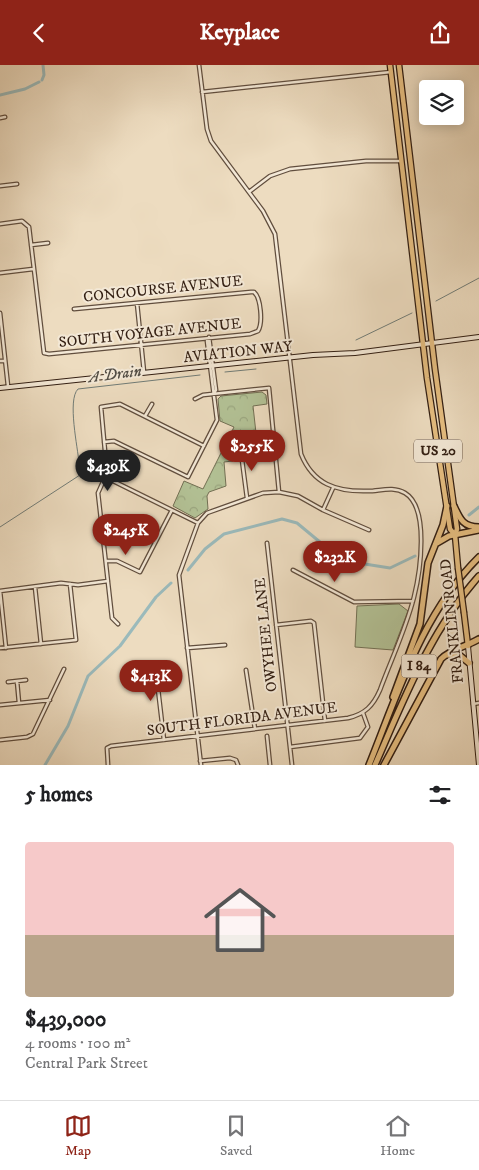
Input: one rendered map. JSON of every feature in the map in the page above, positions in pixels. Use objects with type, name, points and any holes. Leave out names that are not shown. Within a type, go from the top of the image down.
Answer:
[{"type":"highway","name":"US 20","points":[[384,728],[420,624],[428,563],[443,525],[447,506]]},
{"type":"highway","points":[[454,506],[461,521],[479,528]]},
{"type":"highway","points":[[435,545],[455,535],[479,528]]},
{"type":"highway","name":"I 84","points":[[369,765],[423,636],[445,597],[479,557]]},
{"type":"highway","name":"I 84","points":[[375,765],[429,647],[449,614],[479,576]]},
{"type":"highway","points":[[384,765],[435,671],[447,653],[456,648],[468,646],[479,639]]},
{"type":"highway","points":[[435,671],[451,654],[458,654],[469,663]]},
{"type":"main road","name":"US 20","points":[[390,65],[423,343]]},
{"type":"main road","name":"US 20","points":[[399,65],[432,342]]},
{"type":"main road","points":[[405,191],[411,193],[421,247]]},
{"type":"main road","name":"FRANKLIN ROAD","points":[[432,342],[457,529],[455,535],[458,567],[468,646]]},
{"type":"main road","name":"FRANKLIN ROAD","points":[[423,343],[450,529],[455,535]]},
{"type":"main road","points":[[431,405],[436,418],[441,447],[446,448]]},
{"type":"street","points":[[199,65],[207,129],[211,141],[263,211],[275,234],[301,454],[307,469],[319,480],[333,488],[367,491],[395,489],[407,493],[413,499],[419,514],[421,535],[420,561],[413,601],[378,603],[350,601],[304,574],[293,570]]},
{"type":"street","points":[[202,92],[391,72]]},
{"type":"street","points":[[0,118],[4,117]]},
{"type":"street","points":[[248,192],[270,176],[290,169],[366,161],[401,161]]},
{"type":"street","points":[[0,186],[17,184]]},
{"type":"street","points":[[0,224],[26,222],[31,245],[33,269],[0,273]]},
{"type":"street","points":[[31,245],[48,243]]},
{"type":"street","name":"SOUTH VOYAGE AVENUE","points":[[33,269],[44,353],[49,355],[250,334],[258,331]]},
{"type":"street","name":"CONCOURSE AVENUE","points":[[74,309],[254,292],[258,298],[261,326],[258,331]]},
{"type":"street","points":[[137,303],[144,373]]},
{"type":"street","points":[[0,313],[8,387]]},
{"type":"street","points":[[104,442],[114,441],[188,477],[217,420],[212,366],[207,341],[209,337]]},
{"type":"street","name":"AVIATION WAY","points":[[0,388],[290,357],[355,353],[479,337]]},
{"type":"street","points":[[0,361],[5,361]]},
{"type":"street","points":[[195,399],[214,393],[268,388],[279,492]]},
{"type":"street","points":[[118,624],[112,618],[98,493],[107,473],[101,407],[120,404],[204,446]]},
{"type":"street","points":[[145,416],[152,404]]},
{"type":"street","points":[[237,453],[242,460],[247,498]]},
{"type":"street","points":[[105,477],[198,523]]},
{"type":"street","points":[[323,510],[333,488]]},
{"type":"street","points":[[238,765],[236,759],[230,758],[200,763],[179,575],[198,523],[207,513],[247,498],[279,492],[298,496],[323,510],[369,530]]},
{"type":"street","points":[[106,561],[117,561],[140,573],[172,510]]},
{"type":"street","points":[[102,520],[114,520],[156,541]]},
{"type":"street","name":"OWYHEE LANE","points":[[267,543],[292,765]]},
{"type":"street","points":[[6,647],[0,591],[108,581]]},
{"type":"street","points":[[0,648],[76,640],[70,584]]},
{"type":"street","points":[[35,587],[41,644]]},
{"type":"street","name":"SOUTH FLORIDA AVENUE","points":[[108,765],[106,751],[108,746],[325,721],[348,718],[363,713],[374,703],[413,601]]},
{"type":"street","points":[[276,625],[313,621],[325,721]]},
{"type":"street","points":[[187,648],[225,645]]},
{"type":"street","name":"FRANKLIN ROAD","points":[[468,646],[479,765]]},
{"type":"street","points":[[155,663],[164,739]]},
{"type":"street","points":[[0,740],[28,737],[33,734],[64,669]]},
{"type":"street","points":[[246,670],[255,729]]},
{"type":"street","points":[[8,682],[26,680]]},
{"type":"street","points":[[17,681],[19,703]]},
{"type":"street","points":[[0,705],[50,700]]},
{"type":"street","points":[[473,704],[479,703]]},
{"type":"street","points":[[290,747],[360,738],[368,727],[363,713]]},
{"type":"street","points":[[267,735],[270,765]]},
{"type":"green space","points":[[262,392],[266,395],[267,404],[253,406],[256,433],[248,434],[240,430],[229,453],[233,461],[224,462],[226,486],[209,492],[207,496],[208,509],[195,518],[173,506],[184,481],[203,489],[234,427],[220,421],[218,399],[221,396]]},
{"type":"green space","points":[[399,604],[408,611],[393,650],[355,647],[357,606]]},
{"type":"waterway","points":[[42,80],[44,75],[43,65]]},
{"type":"waterway","points":[[0,95],[25,89],[39,82]]},
{"type":"waterway","name":"A Drain","points":[[436,301],[479,278]]},
{"type":"waterway","name":"A Drain","points":[[356,340],[412,313]]},
{"type":"waterway","name":"A Drain","points":[[225,372],[256,369]]},
{"type":"waterway","name":"A Drain","points":[[79,463],[73,413],[73,403],[78,389],[200,375]]},
{"type":"waterway","name":"A Drain","points":[[0,527],[80,475]]},
{"type":"waterway","points":[[469,515],[479,507]]},
{"type":"waterway","points":[[188,570],[205,549],[224,534],[282,519],[297,523],[338,557],[352,562],[390,568],[415,556]]},
{"type":"waterway","points":[[45,765],[68,726],[88,676],[120,646],[156,597],[171,583]]}]
